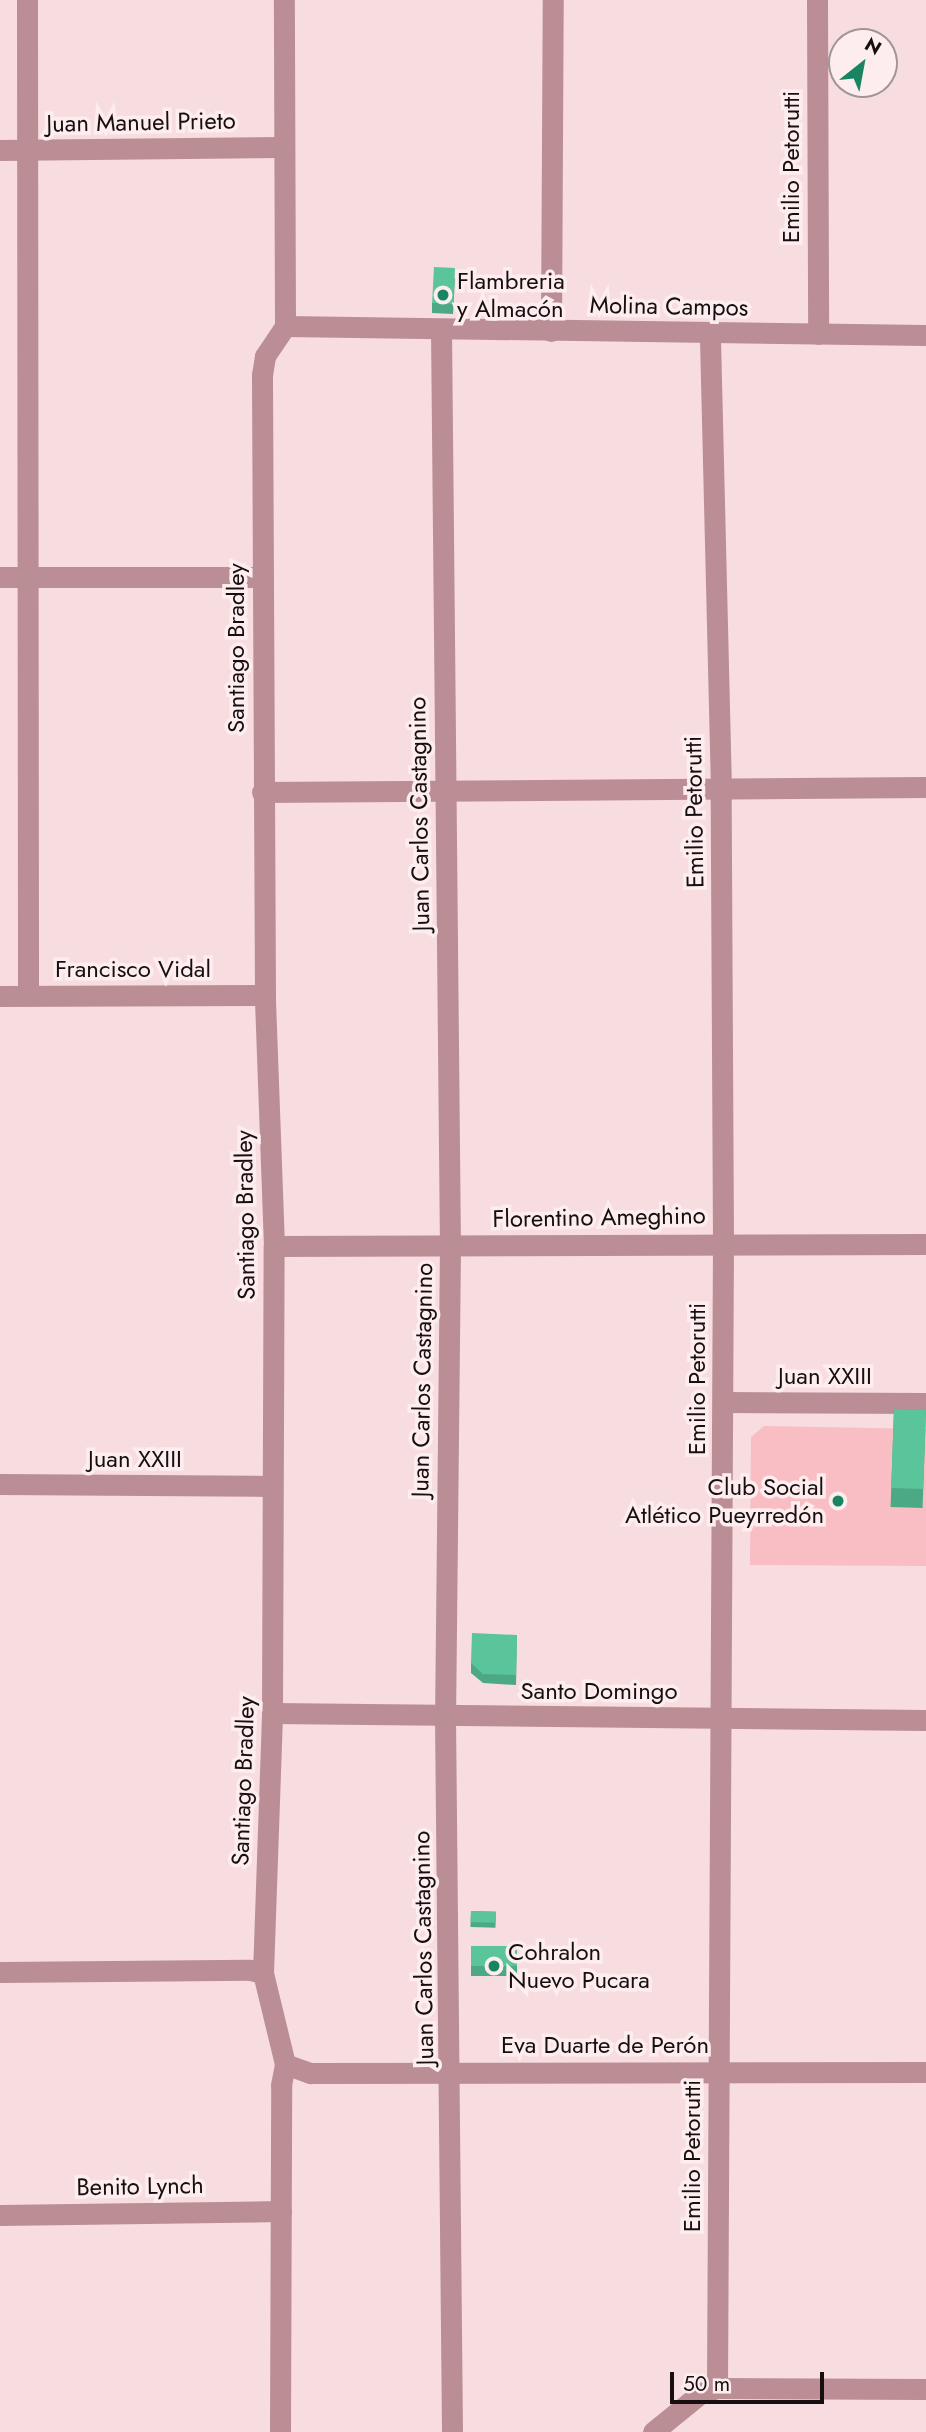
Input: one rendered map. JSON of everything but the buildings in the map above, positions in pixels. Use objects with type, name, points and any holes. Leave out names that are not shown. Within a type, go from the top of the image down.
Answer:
[{"type":"street","points":[[27,0],[27,995]]},
{"type":"street","points":[[284,0],[282,147],[285,326]]},
{"type":"street","points":[[551,331],[553,0]]},
{"type":"street","name":"Emilio Petorutti","points":[[817,0],[818,334]]},
{"type":"street","name":"Juan Manuel Prieto","points":[[0,150],[282,147]]},
{"type":"street","name":"Molina Campos","points":[[285,326],[926,335]]},
{"type":"street","name":"Santiago Bradley","points":[[280,2432],[281,2085],[285,2064],[263,1973],[272,1713],[270,1486],[274,1246],[265,995],[262,792],[262,375],[265,356],[285,326]]},
{"type":"street","name":"Juan Carlos Castagnino","points":[[441,329],[450,1246],[445,1716],[451,2073],[452,2432]]},
{"type":"street","name":"Emilio Petorutti","points":[[710,333],[721,789],[724,1402],[724,1718],[717,2388]]},
{"type":"street","points":[[0,577],[262,577]]},
{"type":"street","points":[[262,792],[926,787]]},
{"type":"street","name":"Francisco Vidal","points":[[0,996],[265,995]]},
{"type":"street","name":"Florentino Ameghino","points":[[274,1246],[723,1242],[926,1244]]},
{"type":"street","name":"Juan XXIII","points":[[724,1402],[926,1403]]},
{"type":"street","name":"Juan XXIII","points":[[0,1484],[270,1486]]},
{"type":"street","name":"Santo Domingo","points":[[272,1713],[926,1720]]},
{"type":"street","points":[[0,1972],[250,1969],[263,1973]]},
{"type":"street","name":"Eva Duarte de Perón","points":[[285,2064],[310,2073],[719,2070],[926,2072]]},
{"type":"street","name":"Benito Lynch","points":[[0,2215],[281,2211]]},
{"type":"street","points":[[653,2432],[701,2393],[717,2388],[926,2389]]},
{"type":"shaded area","name":"Club Social Atlético Pueyrredón","points":[[764,1426],[926,1429],[926,1566],[750,1565],[751,1437]]},
{"type":"place","name":"Flambreria y Almacón","points":[[443,295]]},
{"type":"place","name":"Club Social Atlético Pueyrredón","points":[[838,1501]]},
{"type":"place","name":"Cohralon Nuevo Pucara","points":[[494,1966]]}]
